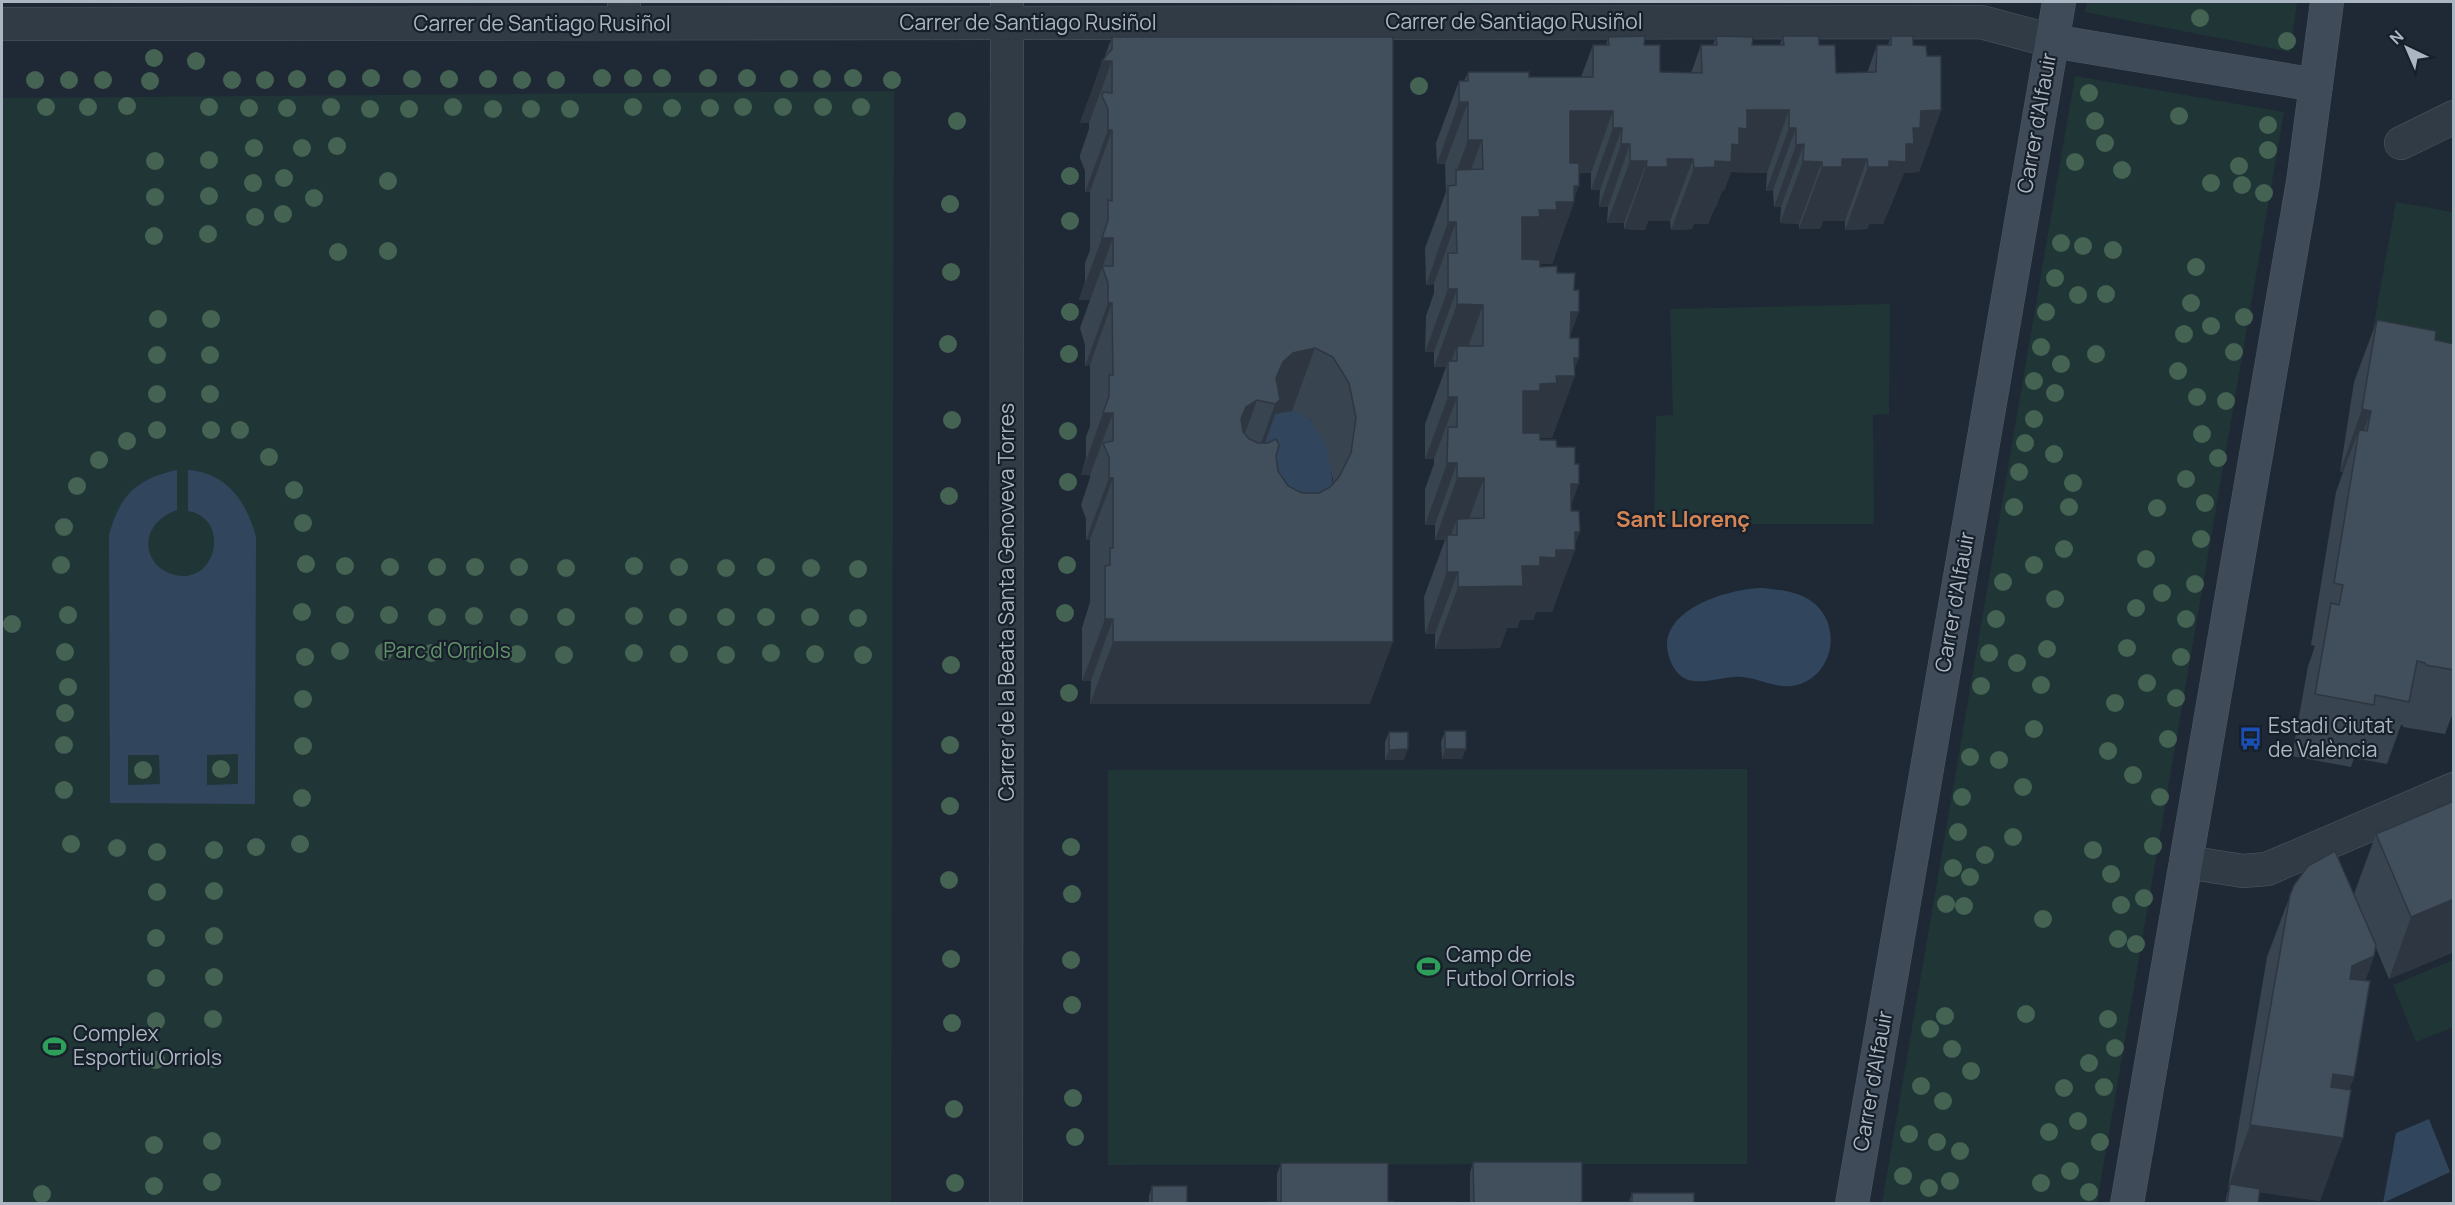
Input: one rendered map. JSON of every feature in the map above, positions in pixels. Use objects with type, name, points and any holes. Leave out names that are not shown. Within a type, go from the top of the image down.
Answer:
[{"type":"main road","name":"Carrer d'Alfauir","points":[[1852,1203],[2059,2]]},
{"type":"main road","points":[[2127,1203],[2303,182],[2327,2]]},
{"type":"main road","points":[[2052,41],[2316,85]]},
{"type":"street","name":"Carrer de Santiago Rusiñol","points":[[2,24],[624,12],[1007,13],[1981,22],[2052,41]]},
{"type":"street","name":"Carrer de la Beata Santa Genoveva Torres","points":[[1006,1203],[1007,13]]},
{"type":"street","points":[[2401,142],[2454,117]]},
{"type":"street","points":[[2186,862],[2244,871],[2266,869],[2454,789]]},
{"type":"green space","points":[[2087,2],[2297,2],[2290,52],[2085,12]]},
{"type":"green space","points":[[2075,76],[2284,112],[2097,1203],[1882,1203]]},
{"type":"green space","name":"Parc d'Orriols","points":[[894,91],[891,1203],[2,1203],[2,98]]},
{"type":"green space","points":[[2396,202],[2453,212],[2453,393],[2364,378]]},
{"type":"green space","points":[[1890,304],[1889,414],[1873,415],[1874,524],[1654,524],[1656,416],[1673,415],[1670,309]]},
{"type":"green space","name":"Camp de Futbol Orriols","points":[[1747,769],[1747,1164],[1108,1165],[1108,770]]},
{"type":"green space","points":[[2453,960],[2453,1027],[2416,1042],[2393,985]]},
{"type":"water","points":[[1287,410],[1300,413],[1319,431],[1329,457],[1332,498],[1218,481],[1271,415]]},
{"type":"water","points":[[177,470],[177,510],[169,513],[157,523],[149,536],[149,552],[155,563],[162,569],[175,575],[189,575],[201,570],[209,561],[213,549],[214,537],[210,525],[202,516],[188,511],[188,470],[214,477],[233,491],[247,512],[256,537],[255,804],[110,803],[109,535],[118,509],[132,491],[140,484]],"holes":[[[238,754],[238,784],[207,785],[207,755]],[[128,755],[159,755],[160,784],[128,785]]]},
{"type":"water","points":[[1763,588],[1804,597],[1815,604],[1823,614],[1829,625],[1831,638],[1830,650],[1819,672],[1809,680],[1789,686],[1773,685],[1742,677],[1696,681],[1681,676],[1669,657],[1667,641],[1673,626],[1683,615],[1715,597]]},
{"type":"water","points":[[2429,1119],[2450,1172],[2383,1203],[2396,1133]]},
{"type":"building","points":[[1645,36],[1644,45],[1660,45],[1660,72],[1702,73],[1701,45],[1717,45],[1716,36],[1753,37],[1752,45],[1784,45],[1783,36],[1819,36],[1819,45],[1835,45],[1836,73],[1876,72],[1877,45],[1891,45],[1891,36],[1913,36],[1913,45],[1926,46],[1927,56],[1941,56],[1941,110],[1921,111],[1920,128],[1913,128],[1914,144],[1906,144],[1906,162],[1889,161],[1889,167],[1868,167],[1867,159],[1842,159],[1842,167],[1822,167],[1822,162],[1803,161],[1804,144],[1796,145],[1796,128],[1789,128],[1789,110],[1747,110],[1747,129],[1739,128],[1739,145],[1732,144],[1731,162],[1715,161],[1715,167],[1694,168],[1693,159],[1667,159],[1668,167],[1646,167],[1647,161],[1630,161],[1630,144],[1621,144],[1622,128],[1613,128],[1613,111],[1570,111],[1570,163],[1579,163],[1579,186],[1574,186],[1574,202],[1556,202],[1557,210],[1539,210],[1540,217],[1522,217],[1522,259],[1540,260],[1540,267],[1557,266],[1557,273],[1575,273],[1574,290],[1579,290],[1579,312],[1571,312],[1570,338],[1579,338],[1579,358],[1574,358],[1575,376],[1556,376],[1557,383],[1540,384],[1540,391],[1523,391],[1523,433],[1540,433],[1540,440],[1556,440],[1557,447],[1575,447],[1575,464],[1579,464],[1579,484],[1571,484],[1571,511],[1579,511],[1580,532],[1575,532],[1575,550],[1556,550],[1556,558],[1540,557],[1540,566],[1522,566],[1523,586],[1458,587],[1458,572],[1447,572],[1447,535],[1457,535],[1457,519],[1484,518],[1484,478],[1457,478],[1457,463],[1447,463],[1448,427],[1457,427],[1457,397],[1448,397],[1448,361],[1457,361],[1457,346],[1483,346],[1483,305],[1457,304],[1457,289],[1448,289],[1448,253],[1457,253],[1456,222],[1448,222],[1448,186],[1456,185],[1456,170],[1483,169],[1482,140],[1468,140],[1468,102],[1459,102],[1459,81],[1468,81],[1468,72],[1529,72],[1529,77],[1593,77],[1593,45],[1609,45],[1608,37]]},
{"type":"building","points":[[1112,37],[1393,37],[1393,642],[1113,642],[1113,619],[1105,619],[1105,566],[1110,565],[1110,548],[1113,548],[1113,478],[1109,478],[1109,457],[1103,443],[1113,441],[1113,413],[1103,413],[1109,396],[1109,375],[1113,375],[1112,303],[1108,303],[1108,283],[1102,266],[1113,266],[1113,238],[1102,238],[1108,220],[1108,200],[1112,201],[1112,130],[1108,130],[1108,109],[1102,96],[1103,92],[1112,93],[1112,61],[1102,61],[1112,49]],"holes":[[[1315,348],[1333,357],[1349,383],[1356,418],[1351,453],[1339,477],[1330,487],[1319,493],[1302,493],[1288,486],[1278,471],[1276,456],[1279,445],[1276,439],[1268,443],[1258,443],[1249,439],[1243,432],[1241,419],[1246,407],[1257,400],[1275,404],[1280,400],[1276,378],[1283,362],[1293,353]]]},
{"type":"building","points":[[2377,320],[2436,331],[2435,340],[2454,344],[2454,670],[2417,661],[2409,702],[2375,695],[2374,705],[2315,694],[2331,603],[2339,605],[2343,585],[2334,583],[2359,430],[2367,431],[2371,411],[2362,409]]},
{"type":"building","points":[[1445,731],[1466,731],[1466,749],[1445,749]]},
{"type":"building","points":[[1389,732],[1408,732],[1408,749],[1389,750]]},
{"type":"building","points":[[2454,801],[2454,899],[2411,917],[2376,834]]},
{"type":"building","points":[[2335,851],[2376,945],[2374,956],[2352,966],[2350,979],[2370,981],[2354,1077],[2333,1074],[2331,1087],[2351,1090],[2343,1138],[2250,1125],[2290,895],[2294,885],[2308,866]]},
{"type":"building","points":[[1473,1162],[1582,1162],[1582,1202],[1632,1202],[1632,1193],[1694,1193],[1694,1203],[1474,1203]]},
{"type":"building","points":[[1281,1163],[1388,1163],[1388,1201],[1394,1203],[1269,1203],[1281,1202]]},
{"type":"building","points":[[2230,1184],[2260,1189],[2258,1203],[2227,1203]]},
{"type":"building","points":[[1152,1186],[1187,1186],[1187,1203],[1152,1203]]},
{"type":"place","name":"Estadi Ciutat de València","points":[[2250,738]]},
{"type":"place","name":"Camp de Futbol Orriols","points":[[1428,967]]},
{"type":"place","name":"Complex Esportiu Orriols","points":[[55,1046]]},
{"type":"district","name":"Sant Llorenç","points":[[1683,519]]}]
